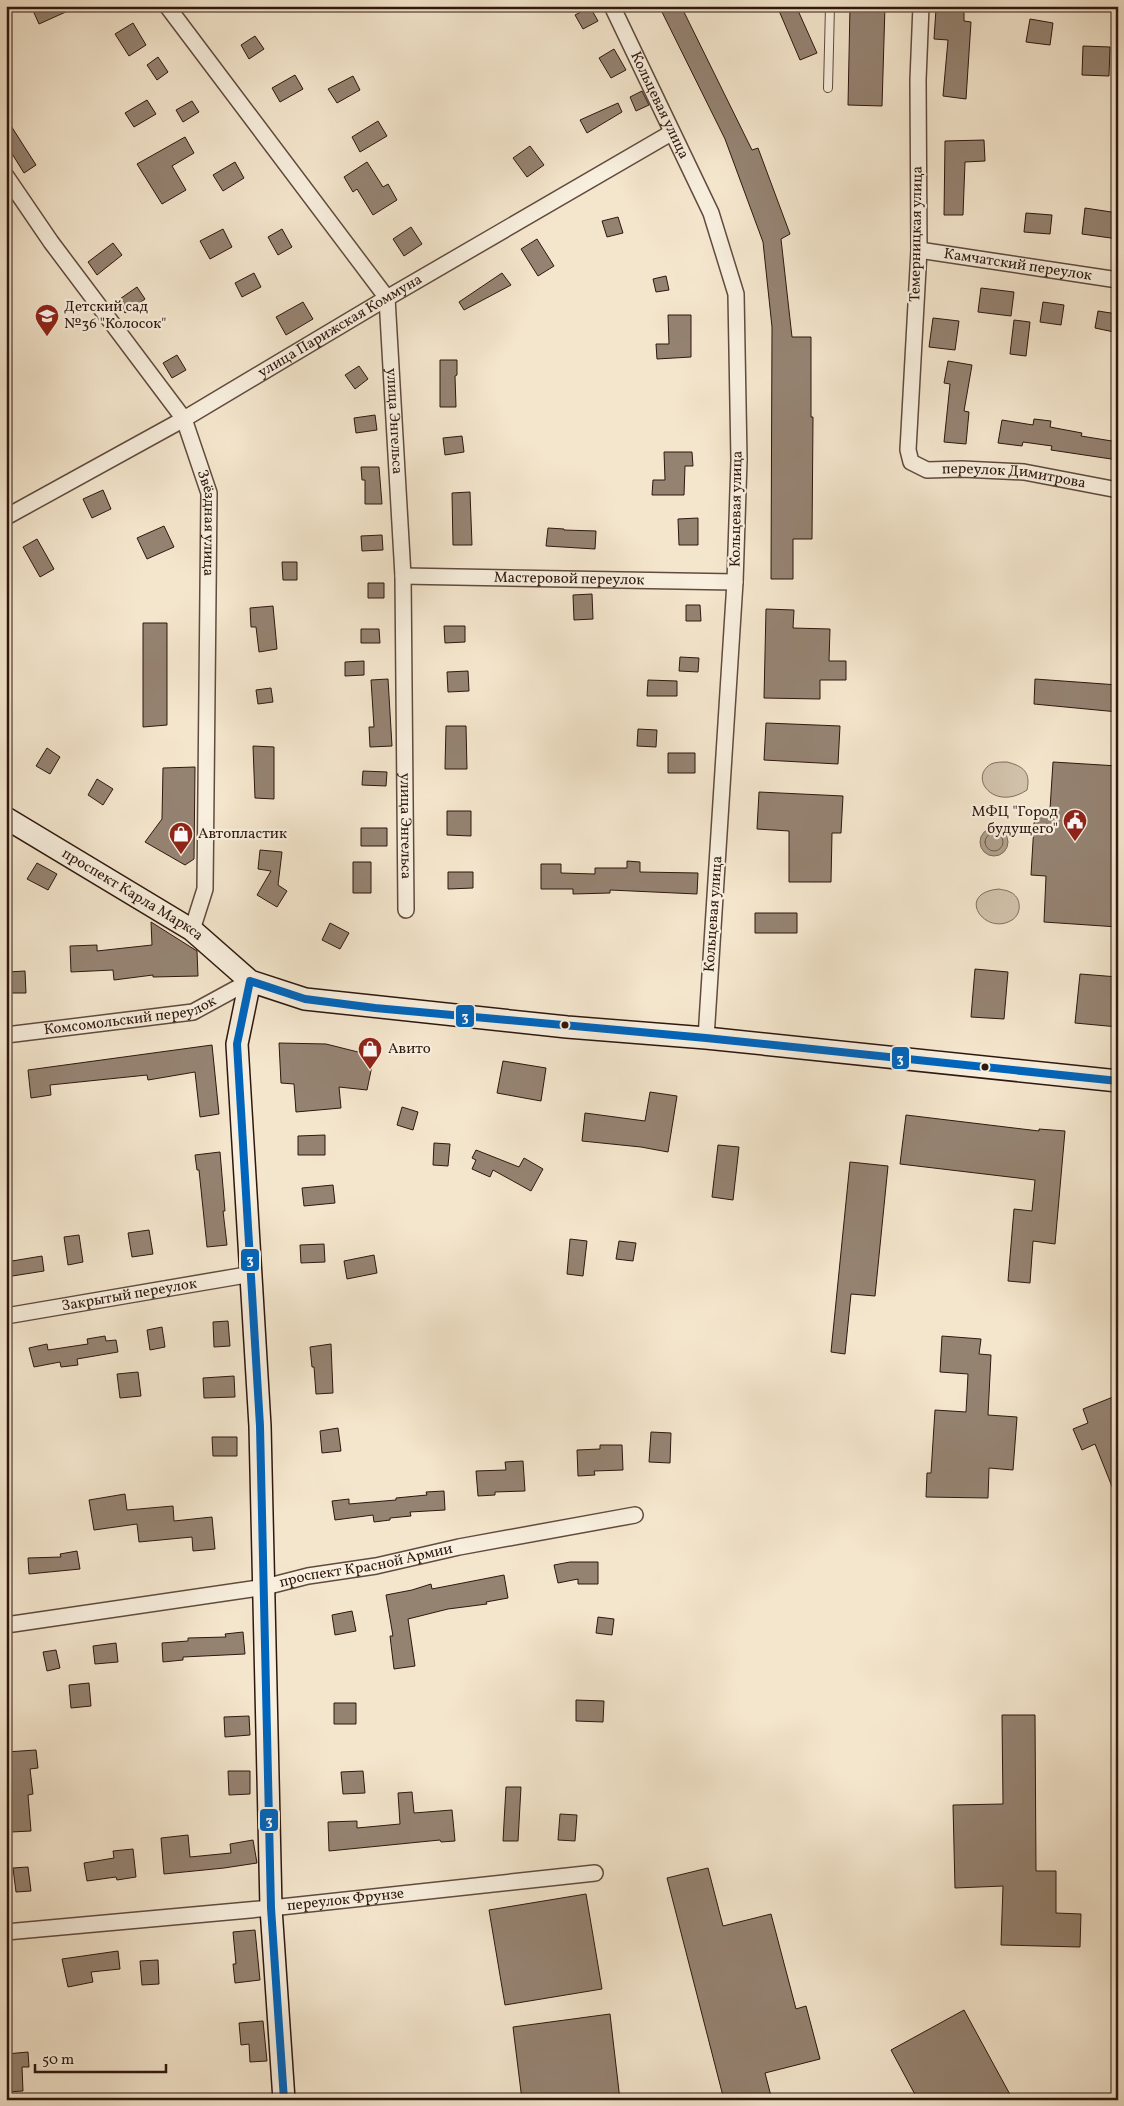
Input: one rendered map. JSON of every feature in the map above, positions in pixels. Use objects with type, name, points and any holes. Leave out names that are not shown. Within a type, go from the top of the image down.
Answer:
[{"type":"main road","name":"проспект Карла Маркса","points":[[6,818],[192,930],[250,981]]},
{"type":"main road","points":[[284,2100],[270,1908],[260,1426],[237,1044],[250,981],[315,1001],[567,1027],[706,1038],[1116,1085]]},
{"type":"street","points":[[166,6],[387,298]]},
{"type":"street","name":"Кольцевая улица","points":[[612,6],[711,214],[736,294],[739,460],[735,582],[706,1038]]},
{"type":"street","name":"Темерницкая улица","points":[[911,462],[908,450],[919,250],[918,80],[921,6]]},
{"type":"street","name":"улица Парижская Коммуна","points":[[6,517],[184,419],[387,298],[671,133]]},
{"type":"street","name":"Звёздная улица","points":[[6,176],[51,242],[184,419],[209,493],[205,889],[192,930]]},
{"type":"street","name":"Камчатский переулок","points":[[919,250],[1118,280]]},
{"type":"street","name":"улица Энгельса","points":[[387,298],[403,576],[406,910]]},
{"type":"street","name":"переулок Димитрова","points":[[911,462],[927,470],[962,469],[1024,472],[1118,490]]},
{"type":"street","name":"Мастеровой переулок","points":[[403,576],[735,582]]},
{"type":"street","name":"Комсомольский переулок","points":[[6,1035],[193,1012],[250,981]]},
{"type":"street","name":"Закрытый переулок","points":[[6,1316],[252,1274]]},
{"type":"street","name":"проспект Красной Армии","points":[[6,1626],[264,1587],[308,1576],[376,1566],[469,1545],[635,1515]]},
{"type":"street","name":"переулок Фрунзе","points":[[6,1932],[270,1908],[595,1873]]},
{"type":"lane","points":[[828,88],[830,6]]},
{"type":"shaded area","points":[[1007,762],[1021,768],[1027,774],[1028,784],[1027,790],[1015,796],[1004,797],[995,795],[988,790],[982,777],[985,770],[991,764]]},
{"type":"shaded area","points":[[999,889],[1014,894],[1019,901],[1018,914],[1012,920],[1002,924],[992,923],[984,919],[976,905],[978,898],[986,892]]},
{"type":"water","points":[[994,828],[1004,832],[1008,842],[1004,852],[994,856],[984,852],[980,842],[984,832]]},
{"type":"building","points":[[31,6],[79,6],[39,24]]},
{"type":"building","points":[[659,6],[681,6],[752,150],[758,148],[790,234],[781,239],[792,337],[811,337],[811,417],[813,417],[812,539],[793,539],[793,579],[771,579],[772,327],[763,242],[725,139]]},
{"type":"building","points":[[777,6],[796,6],[817,53],[800,60]]},
{"type":"building","points":[[850,6],[885,6],[882,106],[848,105]]},
{"type":"building","points":[[590,7],[598,21],[583,29],[575,15]]},
{"type":"building","points":[[936,9],[964,11],[964,21],[971,22],[966,99],[943,96],[948,40],[934,39]]},
{"type":"building","points":[[1030,19],[1053,23],[1050,45],[1026,42]]},
{"type":"building","points":[[133,23],[146,45],[129,56],[115,34]]},
{"type":"building","points":[[255,36],[264,49],[249,59],[241,45]]},
{"type":"building","points":[[1083,46],[1110,47],[1109,76],[1082,75]]},
{"type":"building","points":[[614,49],[626,70],[611,78],[599,58]]},
{"type":"building","points":[[158,57],[168,72],[157,80],[147,65]]},
{"type":"building","points":[[295,75],[303,89],[280,102],[272,88]]},
{"type":"building","points":[[353,76],[360,90],[337,103],[328,89]]},
{"type":"building","points":[[642,91],[649,105],[636,111],[630,97]]},
{"type":"building","points":[[147,100],[156,114],[134,127],[125,113]]},
{"type":"building","points":[[192,101],[199,112],[183,122],[176,110]]},
{"type":"building","points":[[618,103],[622,112],[587,133],[580,120]]},
{"type":"building","points":[[6,118],[36,165],[24,173],[6,144]]},
{"type":"building","points":[[378,121],[387,136],[360,152],[352,137]]},
{"type":"building","points":[[185,137],[194,153],[172,166],[186,190],[162,204],[137,164]]},
{"type":"building","points":[[984,140],[985,161],[965,162],[963,215],[944,215],[945,141]]},
{"type":"building","points":[[530,146],[544,165],[527,177],[513,158]]},
{"type":"building","points":[[235,162],[244,178],[223,191],[213,175]]},
{"type":"building","points":[[367,162],[383,187],[388,184],[397,200],[373,215],[357,189],[353,192],[344,177]]},
{"type":"building","points":[[1085,208],[1118,213],[1118,239],[1082,234]]},
{"type":"building","points":[[1026,213],[1052,215],[1050,234],[1024,232]]},
{"type":"building","points":[[618,217],[623,233],[607,237],[602,221]]},
{"type":"building","points":[[411,227],[422,244],[404,256],[393,239]]},
{"type":"building","points":[[223,229],[232,247],[210,259],[200,241]]},
{"type":"building","points":[[282,229],[292,247],[278,255],[268,237]]},
{"type":"building","points":[[537,239],[554,266],[538,276],[521,249]]},
{"type":"building","points":[[113,243],[122,255],[97,275],[88,262]]},
{"type":"building","points":[[254,273],[261,287],[242,297],[235,283]]},
{"type":"building","points":[[502,273],[511,285],[464,310],[459,302]]},
{"type":"building","points":[[666,276],[669,290],[656,292],[653,279]]},
{"type":"building","points":[[137,287],[145,299],[125,313],[117,301]]},
{"type":"building","points":[[981,288],[1014,292],[1011,316],[978,312]]},
{"type":"building","points":[[303,302],[313,319],[286,335],[276,317]]},
{"type":"building","points":[[1043,302],[1064,305],[1061,325],[1040,322]]},
{"type":"building","points":[[1098,311],[1117,314],[1114,332],[1095,328]]},
{"type":"building","points":[[668,315],[691,315],[691,357],[657,359],[656,344],[669,344]]},
{"type":"building","points":[[933,318],[959,321],[955,350],[929,347]]},
{"type":"building","points":[[1014,320],[1030,322],[1026,356],[1010,354]]},
{"type":"building","points":[[177,355],[186,370],[172,378],[163,363]]},
{"type":"building","points":[[440,360],[457,360],[457,375],[455,376],[456,407],[440,407]]},
{"type":"building","points":[[948,361],[972,365],[964,411],[969,412],[966,444],[944,442],[950,384],[944,383]]},
{"type":"building","points":[[359,366],[368,379],[355,389],[345,375]]},
{"type":"building","points":[[375,415],[377,430],[356,433],[354,418]]},
{"type":"building","points":[[1034,419],[1051,421],[1050,427],[1082,433],[1081,436],[1118,442],[1118,460],[1051,450],[1052,446],[1023,442],[1022,446],[998,443],[1002,420],[1033,425]]},
{"type":"building","points":[[462,436],[464,452],[445,455],[443,438]]},
{"type":"building","points":[[664,452],[692,452],[693,466],[685,466],[684,495],[652,495],[653,480],[665,480]]},
{"type":"building","points":[[361,467],[379,467],[382,504],[365,504],[365,480],[362,480]]},
{"type":"building","points":[[103,490],[111,509],[92,518],[83,499]]},
{"type":"building","points":[[470,492],[472,545],[453,545],[452,493]]},
{"type":"building","points":[[698,518],[698,545],[679,545],[678,519]]},
{"type":"building","points":[[164,526],[174,547],[147,559],[137,538]]},
{"type":"building","points":[[548,528],[596,531],[595,549],[546,546]]},
{"type":"building","points":[[382,535],[383,550],[362,551],[361,536]]},
{"type":"building","points":[[37,539],[54,569],[40,577],[23,547]]},
{"type":"building","points":[[282,562],[297,562],[297,580],[283,580]]},
{"type":"building","points":[[368,583],[384,583],[384,598],[368,598]]},
{"type":"building","points":[[592,594],[593,619],[574,620],[573,595]]},
{"type":"building","points":[[686,605],[700,605],[701,621],[686,621]]},
{"type":"building","points":[[273,606],[277,649],[259,652],[256,627],[251,627],[250,608]]},
{"type":"building","points":[[766,609],[794,610],[793,628],[830,629],[829,661],[846,661],[846,680],[820,680],[820,699],[764,698]]},
{"type":"building","points":[[143,623],[167,623],[167,725],[143,727]]},
{"type":"building","points":[[444,626],[465,626],[465,642],[445,643]]},
{"type":"building","points":[[361,629],[379,629],[380,643],[361,643]]},
{"type":"building","points":[[680,657],[699,658],[698,672],[679,671]]},
{"type":"building","points":[[364,661],[364,675],[345,676],[345,662]]},
{"type":"building","points":[[468,671],[469,691],[448,692],[447,672]]},
{"type":"building","points":[[388,679],[392,746],[370,747],[369,727],[374,727],[371,680]]},
{"type":"building","points":[[1035,679],[1118,685],[1118,712],[1034,704]]},
{"type":"building","points":[[648,680],[677,681],[677,696],[647,696]]},
{"type":"building","points":[[271,688],[273,702],[258,704],[256,690]]},
{"type":"building","points":[[766,723],[840,726],[838,764],[764,760]]},
{"type":"building","points":[[446,726],[466,726],[467,769],[445,769]]},
{"type":"building","points":[[638,729],[657,730],[656,747],[637,746]]},
{"type":"building","points":[[253,746],[274,747],[274,799],[255,798]]},
{"type":"building","points":[[47,748],[60,757],[50,774],[36,766]]},
{"type":"building","points":[[668,753],[695,753],[695,773],[668,773]]},
{"type":"building","name":"МФЦ \"Город будущего\"","points":[[1053,762],[1118,766],[1118,927],[1044,922],[1046,876],[1031,875],[1035,808],[1050,809]]},
{"type":"building","points":[[195,767],[194,859],[185,865],[145,842],[162,819],[163,768]]},
{"type":"building","points":[[363,771],[387,772],[386,786],[362,785]]},
{"type":"building","points":[[97,779],[113,789],[103,805],[88,795]]},
{"type":"building","points":[[759,792],[843,796],[841,833],[832,833],[831,882],[789,882],[789,831],[757,829]]},
{"type":"building","points":[[447,811],[471,811],[471,836],[447,835]]},
{"type":"building","points":[[361,828],[387,828],[387,846],[361,846]]},
{"type":"building","points":[[260,850],[282,852],[278,885],[287,891],[277,907],[257,895],[271,871],[258,869]]},
{"type":"building","points":[[627,861],[640,862],[640,872],[698,873],[697,894],[610,890],[610,893],[573,894],[573,889],[541,889],[541,864],[561,864],[561,873],[595,874],[595,868],[627,868]]},
{"type":"building","points":[[353,862],[371,862],[371,893],[353,893]]},
{"type":"building","points":[[37,863],[57,874],[48,890],[27,879]]},
{"type":"building","points":[[448,872],[473,872],[473,888],[448,889]]},
{"type":"building","points":[[755,913],[797,913],[797,933],[755,933]]},
{"type":"building","points":[[151,922],[197,951],[198,976],[153,977],[153,975],[114,980],[113,970],[71,972],[70,946],[97,945],[97,951],[152,945]]},
{"type":"building","points":[[330,923],[349,933],[340,949],[322,940]]},
{"type":"building","points":[[975,969],[1008,972],[1004,1019],[971,1017]]},
{"type":"building","points":[[25,971],[26,993],[9,993],[8,972]]},
{"type":"building","points":[[1080,974],[1118,977],[1118,1027],[1075,1023]]},
{"type":"building","points":[[279,1043],[326,1044],[374,1056],[367,1090],[339,1087],[341,1108],[296,1112],[294,1084],[281,1083]]},
{"type":"building","points":[[212,1045],[219,1114],[200,1117],[195,1072],[148,1080],[147,1075],[50,1085],[51,1095],[31,1098],[28,1070]]},
{"type":"building","points":[[503,1061],[546,1068],[541,1101],[497,1093]]},
{"type":"building","points":[[650,1092],[677,1096],[668,1152],[641,1147],[582,1141],[585,1113],[645,1121]]},
{"type":"building","points":[[402,1107],[418,1112],[413,1130],[397,1125]]},
{"type":"building","points":[[906,1115],[1039,1131],[1039,1129],[1065,1131],[1055,1244],[1033,1241],[1030,1283],[1008,1281],[1014,1209],[1032,1211],[1035,1180],[900,1164]]},
{"type":"building","points":[[325,1135],[325,1155],[298,1155],[298,1136]]},
{"type":"building","points":[[434,1143],[450,1144],[448,1166],[433,1165]]},
{"type":"building","points":[[718,1145],[739,1147],[733,1200],[712,1197]]},
{"type":"building","points":[[476,1150],[519,1167],[524,1158],[543,1169],[531,1191],[493,1170],[490,1177],[472,1169],[476,1160],[472,1158]]},
{"type":"building","points":[[220,1152],[227,1245],[207,1247],[199,1170],[197,1170],[195,1155]]},
{"type":"building","points":[[850,1162],[888,1166],[875,1296],[851,1294],[845,1354],[831,1352]]},
{"type":"building","points":[[333,1185],[335,1203],[304,1206],[302,1188]]},
{"type":"building","points":[[149,1230],[153,1254],[132,1257],[128,1233]]},
{"type":"building","points":[[79,1235],[83,1262],[68,1265],[64,1237]]},
{"type":"building","points":[[570,1239],[587,1241],[583,1276],[567,1274]]},
{"type":"building","points":[[619,1241],[636,1243],[633,1261],[616,1259]]},
{"type":"building","points":[[324,1244],[325,1262],[301,1263],[300,1245]]},
{"type":"building","points":[[374,1255],[377,1273],[347,1279],[344,1261]]},
{"type":"building","points":[[42,1256],[44,1271],[6,1277],[6,1262]]},
{"type":"building","points":[[228,1321],[230,1346],[214,1347],[213,1322]]},
{"type":"building","points":[[162,1327],[165,1347],[150,1350],[147,1330]]},
{"type":"building","points":[[105,1336],[106,1341],[116,1340],[118,1352],[77,1359],[78,1365],[61,1367],[60,1362],[34,1367],[29,1348],[47,1344],[48,1350],[88,1344],[87,1339]]},
{"type":"building","points":[[942,1336],[981,1339],[979,1354],[991,1355],[988,1415],[1017,1417],[1013,1470],[989,1468],[988,1498],[926,1497],[927,1473],[931,1473],[935,1410],[966,1412],[968,1374],[940,1372]]},
{"type":"building","points":[[331,1344],[333,1393],[316,1394],[310,1347]]},
{"type":"building","points":[[138,1372],[141,1396],[120,1398],[117,1374]]},
{"type":"building","points":[[234,1376],[235,1397],[204,1398],[203,1378]]},
{"type":"building","points":[[1118,1395],[1117,1499],[1095,1444],[1082,1450],[1073,1429],[1088,1423],[1083,1409]]},
{"type":"building","points":[[338,1428],[341,1451],[322,1453],[320,1431]]},
{"type":"building","points":[[651,1432],[671,1433],[670,1463],[649,1462]]},
{"type":"building","points":[[212,1437],[237,1437],[237,1456],[213,1456]]},
{"type":"building","points":[[600,1445],[622,1445],[623,1470],[594,1471],[595,1475],[578,1476],[577,1450],[600,1449]]},
{"type":"building","points":[[523,1461],[525,1491],[495,1492],[495,1495],[478,1496],[476,1471],[506,1470],[505,1462]]},
{"type":"building","points":[[444,1491],[445,1510],[410,1512],[411,1516],[374,1522],[373,1515],[335,1520],[332,1501],[349,1499],[349,1504],[396,1500],[396,1498],[427,1495],[426,1492]]},
{"type":"building","points":[[125,1494],[127,1510],[173,1506],[174,1521],[212,1517],[215,1549],[193,1551],[192,1537],[139,1542],[137,1524],[94,1530],[89,1500]]},
{"type":"building","points":[[77,1551],[80,1569],[29,1574],[28,1558],[61,1557],[60,1554]]},
{"type":"building","points":[[570,1562],[598,1562],[598,1584],[578,1584],[578,1579],[558,1583],[554,1565]]},
{"type":"building","points":[[504,1575],[508,1598],[486,1602],[487,1604],[448,1609],[408,1619],[415,1666],[394,1669],[390,1636],[393,1636],[386,1595],[431,1584],[432,1589]]},
{"type":"building","points":[[352,1611],[356,1631],[335,1635],[332,1615]]},
{"type":"building","points":[[598,1617],[614,1619],[612,1635],[596,1633]]},
{"type":"building","points":[[243,1632],[245,1654],[183,1657],[183,1660],[163,1662],[162,1643],[188,1641],[188,1638],[226,1637],[225,1634]]},
{"type":"building","points":[[116,1643],[118,1662],[95,1664],[93,1646]]},
{"type":"building","points":[[56,1650],[60,1668],[47,1671],[43,1652]]},
{"type":"building","points":[[89,1683],[91,1706],[71,1708],[69,1685]]},
{"type":"building","points":[[576,1700],[604,1701],[603,1722],[576,1721]]},
{"type":"building","points":[[334,1703],[356,1703],[356,1724],[334,1724]]},
{"type":"building","points":[[1002,1715],[1035,1715],[1036,1871],[1056,1871],[1056,1913],[1081,1914],[1080,1947],[1001,1945],[1003,1886],[955,1888],[953,1805],[1003,1804]]},
{"type":"building","points":[[249,1716],[250,1735],[225,1737],[224,1717]]},
{"type":"building","points":[[36,1750],[38,1768],[30,1769],[33,1794],[28,1795],[31,1831],[11,1832],[6,1752]]},
{"type":"building","points":[[228,1771],[250,1771],[250,1794],[229,1795]]},
{"type":"building","points":[[363,1771],[365,1793],[343,1794],[341,1772]]},
{"type":"building","points":[[506,1787],[521,1787],[518,1841],[503,1841]]},
{"type":"building","points":[[412,1792],[414,1813],[452,1810],[455,1841],[441,1842],[440,1840],[329,1851],[328,1822],[357,1821],[357,1828],[400,1824],[398,1793]]},
{"type":"building","points":[[560,1814],[577,1815],[575,1841],[558,1840]]},
{"type":"building","points":[[188,1835],[190,1857],[231,1853],[230,1844],[253,1840],[257,1863],[164,1874],[161,1838]]},
{"type":"building","points":[[133,1849],[136,1877],[117,1880],[116,1877],[87,1881],[84,1863],[114,1858],[113,1851]]},
{"type":"building","points":[[28,1867],[31,1891],[16,1892],[13,1868]]},
{"type":"building","points":[[708,1868],[723,1926],[771,1914],[796,2009],[806,2006],[820,2059],[765,2073],[772,2100],[724,2100],[667,1878]]},
{"type":"building","points":[[586,1894],[602,1989],[505,2005],[489,1910]]},
{"type":"building","points":[[255,1930],[260,1980],[235,1983],[233,1964],[236,1964],[233,1932]]},
{"type":"building","points":[[118,1951],[120,1969],[91,1972],[93,1982],[68,1987],[62,1959]]},
{"type":"building","points":[[158,1960],[159,1984],[142,1985],[140,1961]]},
{"type":"building","points":[[964,2010],[1013,2100],[918,2100],[891,2050]]},
{"type":"building","points":[[610,2014],[620,2100],[522,2100],[513,2027]]},
{"type":"building","points":[[263,2021],[267,2061],[250,2062],[249,2044],[241,2045],[239,2023]]},
{"type":"building","points":[[28,2052],[29,2067],[22,2067],[23,2091],[6,2092],[6,2054]]},
{"type":"transit line","name":"3","points":[[250,981],[237,1044],[260,1426],[271,1908],[284,2100]]},
{"type":"transit line","name":"3","points":[[250,981],[305,999],[375,1008],[706,1038],[1118,1081]]},
{"type":"place","name":"Детский сад №36 \"Колосок\"","points":[[47,337]]},
{"type":"place","name":"МФЦ \"Город будущего\"","points":[[1075,842]]},
{"type":"place","name":"Автопластик","points":[[181,855]]},
{"type":"place","name":"Авито","points":[[370,1070]]}]
